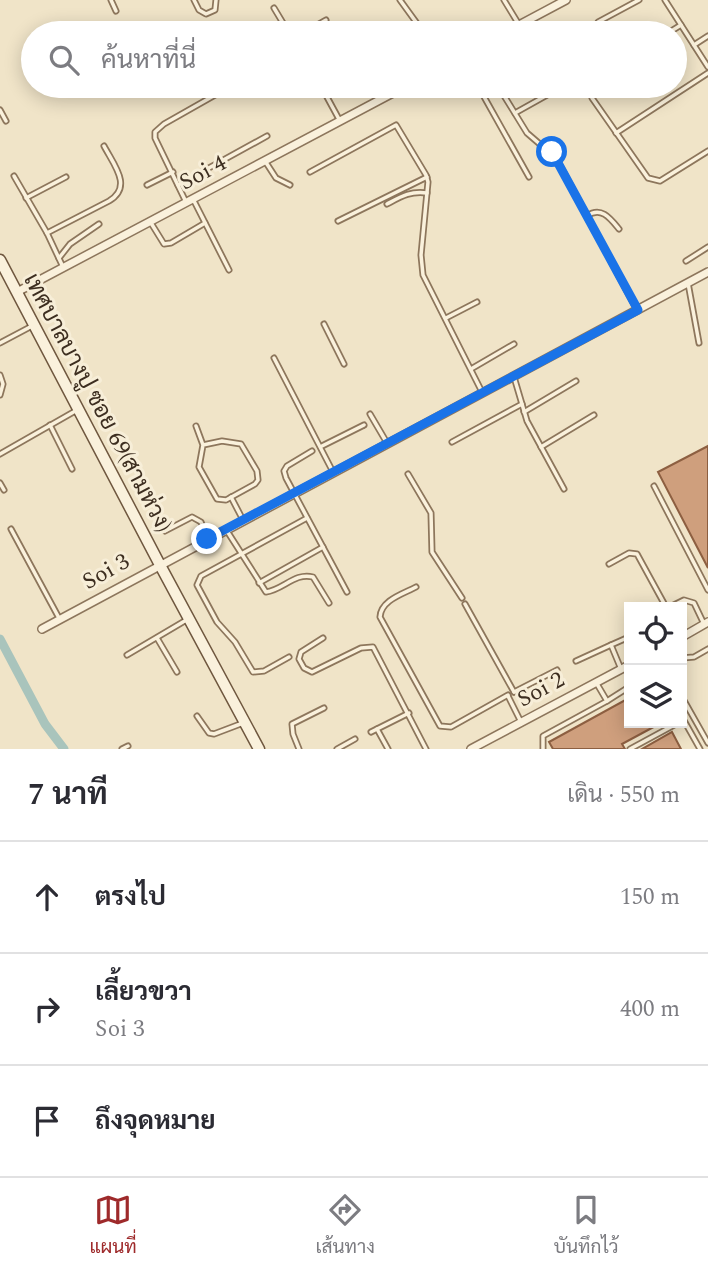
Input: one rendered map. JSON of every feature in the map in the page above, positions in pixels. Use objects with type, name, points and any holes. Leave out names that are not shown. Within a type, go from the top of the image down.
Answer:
[{"type":"street","points":[[527,21],[566,0]]},
{"type":"street","name":"Soi 4","points":[[17,292],[384,98]]},
{"type":"street","name":"เทศบาลบางปู ซอย 69(สามห่วง)","points":[[0,260],[259,749]]},
{"type":"street","name":"Soi 3","points":[[42,629],[708,272]]},
{"type":"street","points":[[687,634],[706,623]]},
{"type":"street","name":"Soi 2","points":[[471,749],[624,668]]},
{"type":"lane","points":[[111,0],[116,10]]},
{"type":"lane","points":[[194,0],[199,10],[206,14],[215,10],[216,0]]},
{"type":"lane","points":[[400,0],[415,21]]},
{"type":"lane","points":[[504,0],[517,21]]},
{"type":"lane","points":[[600,21],[639,0]]},
{"type":"lane","points":[[665,0],[678,21]]},
{"type":"lane","points":[[274,8],[282,21]]},
{"type":"lane","points":[[687,34],[708,67]]},
{"type":"lane","points":[[694,45],[708,36]]},
{"type":"lane","points":[[687,87],[708,73]]},
{"type":"lane","points":[[210,98],[157,128],[155,138],[178,185],[205,223],[229,270]]},
{"type":"lane","points":[[327,98],[340,122]]},
{"type":"lane","points":[[485,98],[530,177]]},
{"type":"lane","points":[[506,98],[527,133],[556,158],[638,310]]},
{"type":"lane","points":[[515,113],[541,98]]},
{"type":"lane","points":[[592,98],[649,178],[660,181],[708,151]]},
{"type":"lane","points":[[616,133],[670,98]]},
{"type":"lane","points":[[0,110],[6,121]]},
{"type":"lane","points":[[310,172],[396,125],[427,177],[421,268],[483,394]]},
{"type":"lane","points":[[178,185],[267,136]]},
{"type":"lane","points":[[47,233],[118,196],[122,182],[104,146]]},
{"type":"lane","points":[[265,161],[276,178],[290,185]]},
{"type":"lane","points":[[147,185],[173,172]]},
{"type":"lane","points":[[14,176],[64,269]]},
{"type":"lane","points":[[26,198],[66,177]]},
{"type":"lane","points":[[338,221],[427,177]]},
{"type":"lane","points":[[387,204],[414,191],[428,193]]},
{"type":"lane","points":[[587,216],[593,212],[601,212],[619,229]]},
{"type":"lane","points":[[151,223],[164,244],[171,243],[205,223]]},
{"type":"lane","points":[[59,259],[70,244],[99,224]]},
{"type":"lane","points":[[686,261],[708,247]]},
{"type":"lane","points":[[687,282],[699,343]]},
{"type":"lane","points":[[446,318],[477,302]]},
{"type":"lane","points":[[0,343],[34,324]]},
{"type":"lane","points":[[324,324],[344,364]]},
{"type":"lane","points":[[471,369],[513,344]]},
{"type":"lane","points":[[274,358],[333,472]]},
{"type":"lane","points":[[0,375],[3,384],[0,395]]},
{"type":"lane","points":[[514,377],[523,413],[564,489]]},
{"type":"lane","points":[[523,413],[576,381]]},
{"type":"lane","points":[[452,442],[522,404]]},
{"type":"lane","points":[[0,454],[79,409]]},
{"type":"lane","points":[[370,414],[387,443]]},
{"type":"lane","points":[[541,447],[594,415]]},
{"type":"lane","points":[[50,425],[72,469]]},
{"type":"lane","points":[[321,447],[363,425]]},
{"type":"lane","points":[[196,426],[203,445],[199,467],[214,495],[222,500],[255,484],[259,476],[241,444],[222,441],[203,445]]},
{"type":"lane","points":[[312,451],[287,466],[284,471],[346,592]]},
{"type":"lane","points":[[408,474],[432,513],[432,552],[462,598]]},
{"type":"lane","points":[[0,483],[4,490]]},
{"type":"lane","points":[[654,486],[708,590]]},
{"type":"lane","points":[[231,497],[243,520]]},
{"type":"lane","points":[[164,531],[192,517],[201,522],[207,539]]},
{"type":"lane","points":[[289,657],[264,671],[253,672],[235,642],[217,622],[197,585],[201,576],[307,517]]},
{"type":"lane","points":[[11,529],[60,620]]},
{"type":"lane","points":[[226,530],[263,590],[269,593],[300,576],[309,575],[329,603]]},
{"type":"lane","points":[[259,583],[323,547]]},
{"type":"lane","points":[[609,564],[629,553],[637,554],[665,602]]},
{"type":"lane","points":[[416,587],[385,604],[380,611],[380,617],[440,726],[451,727],[557,670]]},
{"type":"lane","points":[[679,602],[684,600],[694,603],[706,623]]},
{"type":"lane","points":[[465,604],[513,692]]},
{"type":"lane","points":[[127,655],[190,618]]},
{"type":"lane","points":[[157,638],[177,671]]},
{"type":"lane","points":[[323,638],[300,652],[299,659],[304,668],[312,672],[361,648],[373,647],[426,749]]},
{"type":"lane","points":[[576,660],[624,640]]},
{"type":"lane","points":[[611,645],[621,669]]},
{"type":"lane","points":[[687,658],[708,649]]},
{"type":"lane","points":[[596,682],[607,701]]},
{"type":"lane","points":[[543,749],[543,736],[624,690]]},
{"type":"lane","points":[[508,695],[521,722]]},
{"type":"lane","points":[[687,706],[708,743]]},
{"type":"lane","points":[[299,749],[292,724],[324,708]]},
{"type":"lane","points":[[387,749],[374,730],[409,713]]},
{"type":"lane","points":[[197,716],[209,733],[214,734],[245,722]]},
{"type":"lane","points":[[630,749],[667,728]]},
{"type":"lane","points":[[686,728],[700,749]]},
{"type":"lane","points":[[337,749],[355,739]]},
{"type":"lane","points":[[122,749],[128,746]]},
{"type":"building","points":[[708,446],[708,568],[658,472]]},
{"type":"building","points":[[624,701],[624,728],[652,728],[622,744],[625,749],[553,749],[549,742]]},
{"type":"building","points":[[672,732],[681,749],[642,749]]},
{"type":"waterway","points":[[0,639],[45,724],[64,749]]},
{"type":"route","points":[[207,539],[638,310],[552,152]]}]
